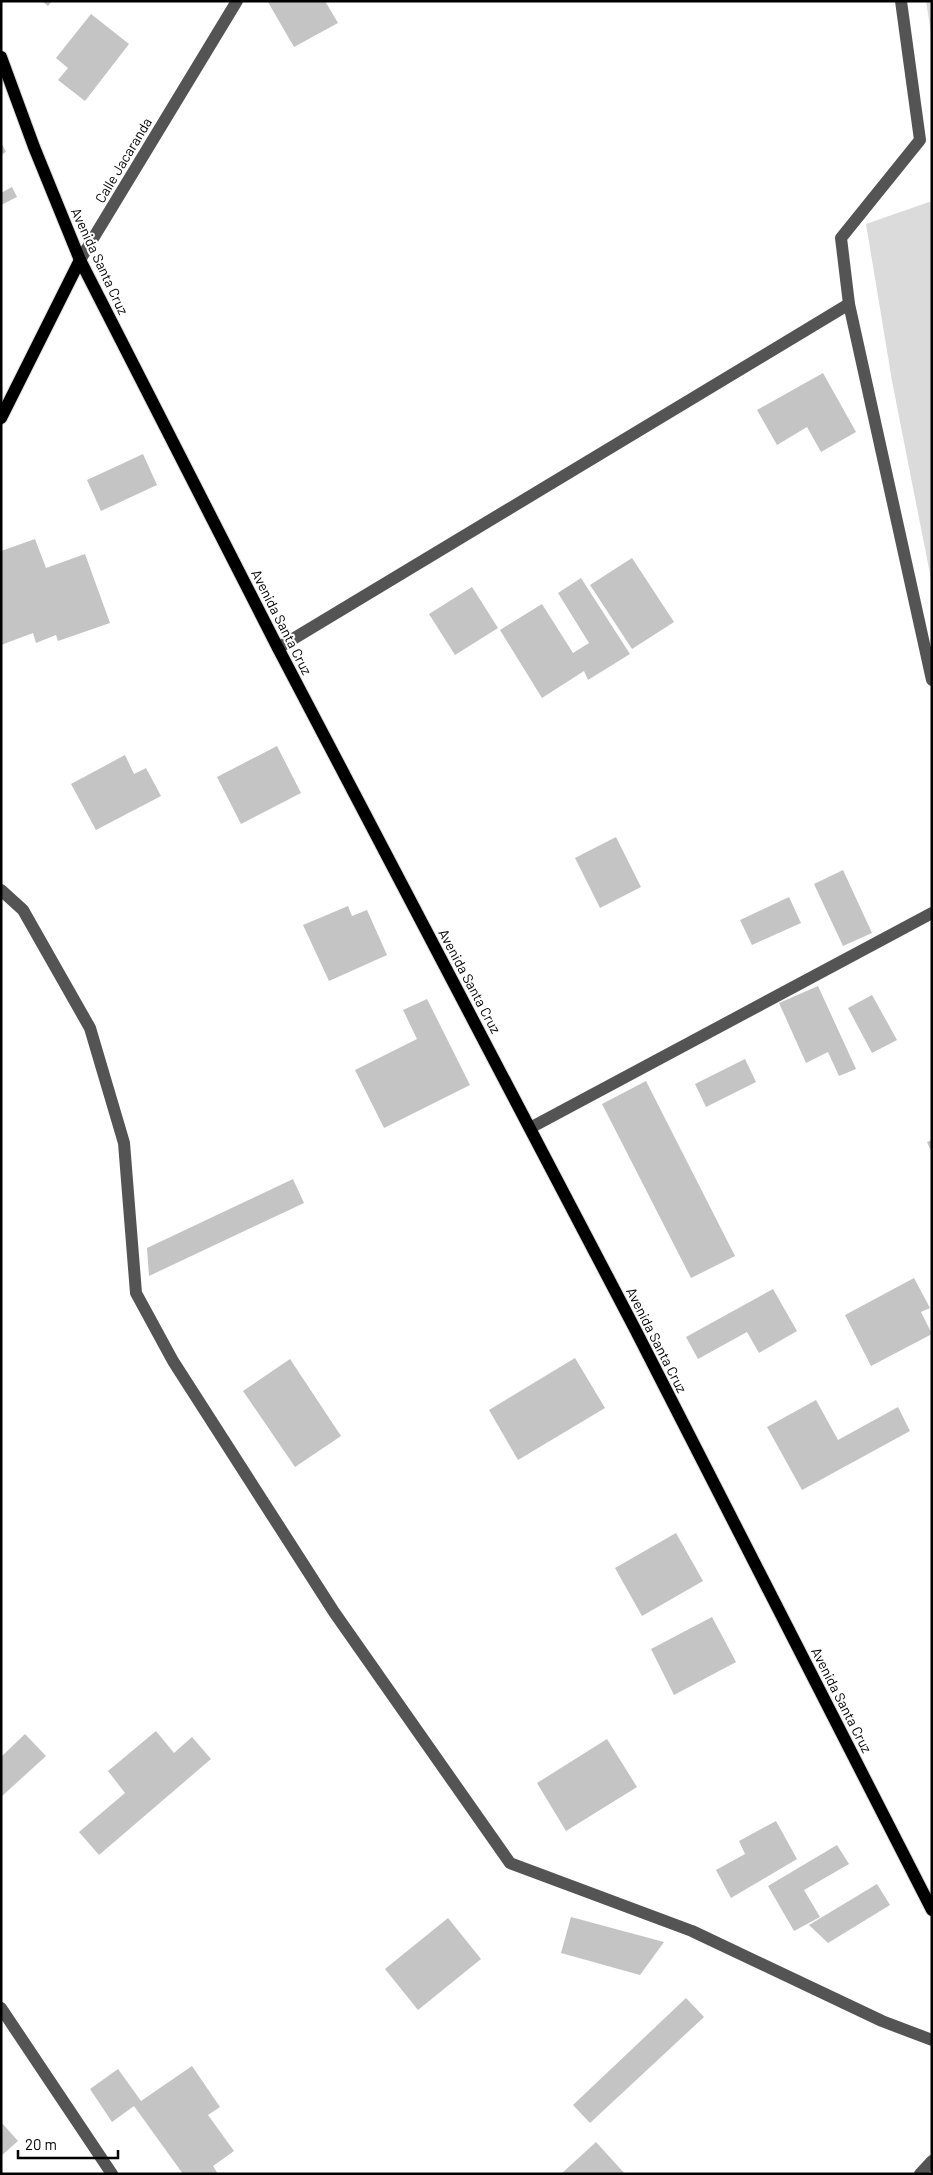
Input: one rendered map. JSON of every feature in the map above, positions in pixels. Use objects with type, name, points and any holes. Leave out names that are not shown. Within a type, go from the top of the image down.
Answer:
[{"type":"main road","name":"Avenida Santa Cruz","points":[[1,57],[34,147],[80,260],[278,648],[530,1128],[932,1910]]},
{"type":"main road","name":"Calle Jacaranda","points":[[1,418],[80,260]]},
{"type":"street","name":"Calle Jacaranda","points":[[80,260],[237,1]]},
{"type":"street","points":[[901,1],[920,140],[841,238],[849,304],[932,680]]},
{"type":"street","points":[[278,648],[849,304]]},
{"type":"street","points":[[1,890],[23,910],[90,1028],[124,1143],[136,1293],[173,1361],[334,1612],[510,1863],[692,1931],[882,2021],[932,2040]]},
{"type":"street","points":[[530,1128],[932,913]]},
{"type":"street","points":[[1,2008],[112,2174]]},
{"type":"street","points":[[920,2174],[932,2161]]},
{"type":"shaded area","points":[[926,1],[932,1],[932,39]]},
{"type":"shaded area","points":[[932,201],[932,584],[892,381],[866,224]]},
{"type":"building","points":[[42,1],[52,1],[48,6]]},
{"type":"building","points":[[325,1],[338,23],[294,47],[268,2]]},
{"type":"building","points":[[91,14],[129,44],[85,101],[58,80],[68,68],[56,58]]},
{"type":"building","points":[[1,142],[6,152],[1,155]]},
{"type":"building","points":[[12,187],[17,197],[1,205],[1,193]]},
{"type":"building","points":[[823,373],[856,432],[821,452],[807,427],[777,445],[757,410]]},
{"type":"building","points":[[143,454],[157,485],[101,511],[87,480]]},
{"type":"building","points":[[35,539],[46,568],[85,554],[110,623],[58,641],[56,635],[36,643],[33,633],[1,645],[1,551]]},
{"type":"building","points":[[632,558],[674,622],[632,649],[590,585]]},
{"type":"building","points":[[581,578],[630,654],[588,680],[584,671],[542,698],[500,630],[542,604],[573,653],[589,643],[558,593]]},
{"type":"building","points":[[472,587],[498,628],[455,655],[429,614]]},
{"type":"building","points":[[277,746],[301,793],[241,824],[217,777]]},
{"type":"building","points":[[125,755],[134,774],[146,768],[161,796],[96,830],[71,784]]},
{"type":"building","points":[[616,837],[641,887],[600,908],[575,858]]},
{"type":"building","points":[[843,870],[872,933],[843,946],[814,884]]},
{"type":"building","points":[[789,897],[801,923],[752,945],[740,920]]},
{"type":"building","points":[[348,906],[352,916],[367,910],[387,955],[329,981],[303,925]]},
{"type":"building","points":[[818,986],[856,1069],[839,1076],[828,1052],[806,1063],[779,1003]]},
{"type":"building","points":[[872,995],[897,1040],[872,1053],[848,1008]]},
{"type":"building","points":[[427,999],[470,1085],[384,1128],[355,1070],[417,1039],[403,1010]]},
{"type":"building","points":[[745,1059],[756,1082],[706,1107],[695,1084]]},
{"type":"building","points":[[646,1081],[735,1256],[691,1278],[602,1104]]},
{"type":"building","points":[[932,1140],[932,1153],[927,1142]]},
{"type":"building","points":[[293,1179],[304,1203],[149,1276],[147,1248]]},
{"type":"building","points":[[914,1278],[930,1308],[921,1312],[932,1334],[871,1366],[845,1315]]},
{"type":"building","points":[[773,1289],[797,1331],[759,1353],[747,1332],[698,1359],[686,1337]]},
{"type":"building","points":[[575,1358],[605,1408],[518,1460],[489,1410]]},
{"type":"building","points":[[290,1359],[341,1436],[295,1467],[243,1391]]},
{"type":"building","points":[[816,1400],[838,1440],[898,1407],[910,1431],[802,1490],[767,1427]]},
{"type":"building","points":[[676,1533],[703,1581],[642,1616],[615,1568]]},
{"type":"building","points":[[712,1617],[736,1662],[674,1695],[651,1649]]},
{"type":"building","points":[[156,1731],[174,1753],[192,1737],[211,1759],[99,1855],[79,1832],[125,1793],[108,1771]]},
{"type":"building","points":[[25,1734],[46,1756],[1,1797],[1,1757]]},
{"type":"building","points":[[607,1739],[637,1787],[566,1831],[537,1783]]},
{"type":"building","points":[[776,1821],[797,1859],[731,1898],[716,1870],[745,1854],[739,1841]]},
{"type":"building","points":[[837,1845],[849,1864],[804,1890],[820,1917],[794,1931],[768,1886]]},
{"type":"building","points":[[877,1884],[890,1905],[828,1943],[809,1925]]},
{"type":"building","points":[[571,1917],[664,1942],[640,1975],[561,1953]]},
{"type":"building","points":[[448,1918],[481,1959],[418,2010],[385,1969]]},
{"type":"building","points":[[686,1998],[704,2017],[590,2123],[573,2105]]},
{"type":"building","points":[[192,2066],[220,2107],[208,2115],[234,2151],[213,2166],[218,2174],[183,2174],[134,2106],[112,2122],[90,2089],[118,2069],[141,2101]]},
{"type":"building","points":[[1,2122],[18,2141],[1,2156]]},
{"type":"building","points":[[596,2142],[625,2174],[561,2174]]}]
